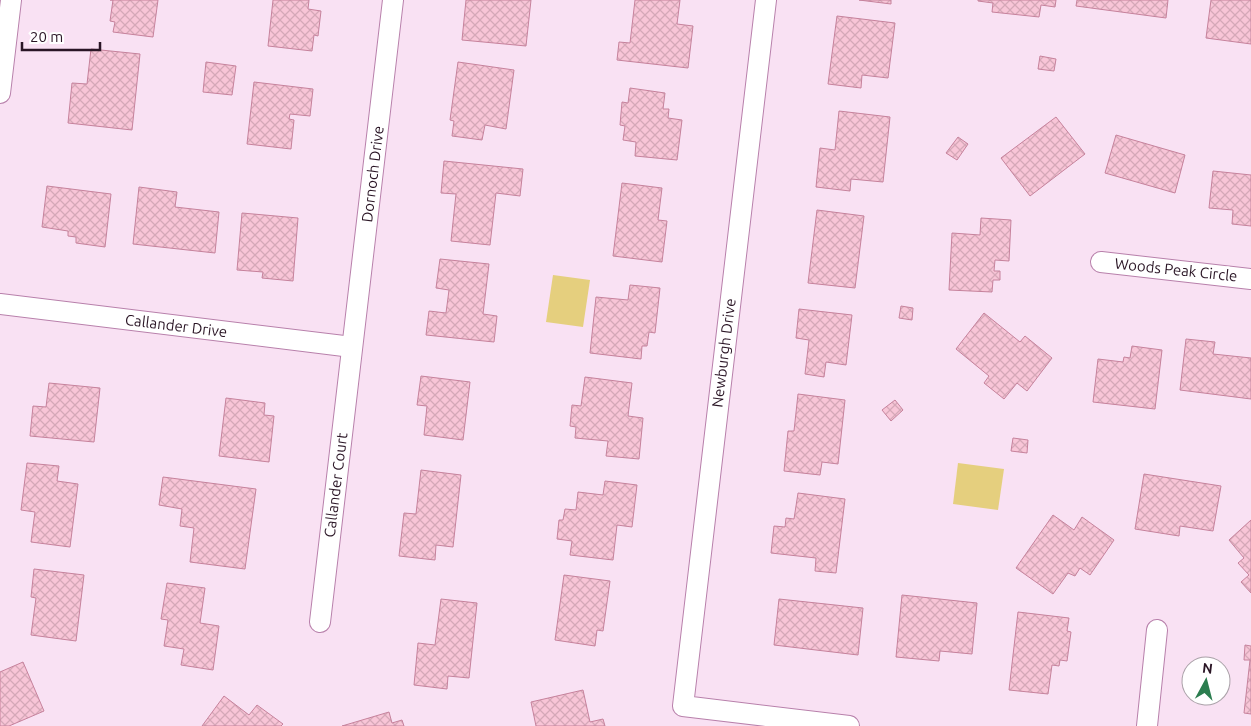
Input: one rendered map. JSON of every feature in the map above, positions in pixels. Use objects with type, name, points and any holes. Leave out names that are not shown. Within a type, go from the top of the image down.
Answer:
[{"type":"street","points":[[0,93],[11,0]]},
{"type":"street","name":"Dornoch Drive","points":[[352,347],[393,0]]},
{"type":"street","name":"Newburgh Drive","points":[[766,0],[683,706],[849,726]]},
{"type":"street","name":"Woods Peak Circle","points":[[1101,262],[1251,279]]},
{"type":"street","name":"Callander Drive","points":[[0,304],[352,347]]},
{"type":"street","name":"Callander Court","points":[[320,622],[352,347]]},
{"type":"street","points":[[1147,726],[1157,630]]},
{"type":"shaded area","points":[[553,275],[590,280],[583,327],[546,322]]},
{"type":"shaded area","points":[[958,463],[1004,469],[998,510],[953,504]]},
{"type":"building","points":[[113,0],[158,0],[153,37],[113,32],[115,22],[110,21]]},
{"type":"building","points":[[273,0],[309,0],[308,9],[321,11],[318,36],[314,35],[312,51],[268,46]]},
{"type":"building","points":[[466,0],[531,0],[526,46],[462,40]]},
{"type":"building","points":[[635,0],[680,0],[677,24],[693,26],[688,68],[617,60],[619,42],[630,43]]},
{"type":"building","points":[[859,0],[891,0],[891,4]]},
{"type":"building","points":[[978,0],[1056,0],[1055,7],[1041,5],[1039,17],[992,12],[993,3]]},
{"type":"building","points":[[1077,0],[1168,0],[1166,18],[1076,6]]},
{"type":"building","points":[[1211,0],[1251,0],[1251,44],[1206,38]]},
{"type":"building","points":[[837,16],[895,23],[888,78],[862,75],[861,88],[828,84]]},
{"type":"building","points":[[91,49],[140,54],[132,130],[68,123],[72,83],[87,84]]},
{"type":"building","points":[[1040,56],[1056,59],[1054,71],[1038,69]]},
{"type":"building","points":[[206,62],[236,66],[232,95],[203,92]]},
{"type":"building","points":[[458,62],[514,70],[506,129],[485,125],[482,140],[452,136],[454,121],[450,120]]},
{"type":"building","points":[[254,82],[313,89],[310,116],[290,114],[289,119],[294,120],[291,149],[247,144]]},
{"type":"building","points":[[630,88],[665,93],[663,109],[669,109],[668,118],[682,120],[677,160],[635,156],[636,142],[623,140],[625,126],[620,125],[622,102],[628,103]]},
{"type":"building","points":[[839,111],[890,117],[883,182],[851,179],[850,191],[816,187],[820,148],[835,150]]},
{"type":"building","points":[[1056,117],[1085,154],[1030,196],[1001,158]]},
{"type":"building","points":[[1116,135],[1185,155],[1175,193],[1105,173]]},
{"type":"building","points":[[958,137],[968,144],[957,160],[946,153]]},
{"type":"building","points":[[444,161],[523,169],[520,196],[496,193],[490,245],[451,241],[456,194],[441,193]]},
{"type":"building","points":[[1213,171],[1251,175],[1251,226],[1232,224],[1233,210],[1209,208]]},
{"type":"building","points":[[622,183],[662,188],[658,220],[667,221],[662,262],[613,256]]},
{"type":"building","points":[[47,186],[111,194],[105,247],[76,243],[76,237],[68,236],[68,231],[42,227]]},
{"type":"building","points":[[139,187],[177,192],[175,207],[219,212],[215,253],[133,244]]},
{"type":"building","points":[[817,210],[864,216],[855,288],[808,283]]},
{"type":"building","points":[[242,213],[298,218],[293,281],[262,278],[263,272],[237,270]]},
{"type":"building","points":[[981,218],[1011,220],[1009,261],[995,260],[994,271],[1000,271],[1000,280],[993,280],[992,292],[949,290],[952,233],[980,235]]},
{"type":"building","points":[[440,259],[489,264],[483,314],[497,316],[494,342],[426,335],[429,311],[446,313],[449,290],[436,288]]},
{"type":"building","points":[[630,285],[660,288],[655,333],[649,332],[647,346],[642,346],[641,359],[590,353],[596,297],[628,300]]},
{"type":"building","points":[[901,306],[913,308],[912,320],[899,318]]},
{"type":"building","points":[[799,309],[852,315],[846,365],[826,362],[824,377],[805,374],[809,340],[796,338]]},
{"type":"building","points":[[984,313],[1020,342],[1025,336],[1052,358],[1027,391],[1017,383],[1004,399],[984,383],[989,376],[956,349]]},
{"type":"building","points":[[1186,339],[1215,342],[1213,354],[1251,358],[1251,399],[1180,390]]},
{"type":"building","points":[[1132,346],[1162,350],[1155,409],[1093,402],[1098,359],[1123,362],[1124,357],[1130,358]]},
{"type":"building","points":[[421,376],[470,382],[463,440],[424,435],[427,406],[417,405]]},
{"type":"building","points":[[585,377],[632,383],[628,416],[643,418],[639,459],[606,456],[608,441],[575,438],[576,427],[570,426],[572,405],[581,406]]},
{"type":"building","points":[[49,383],[100,388],[94,442],[30,436],[33,406],[46,407]]},
{"type":"building","points":[[798,394],[845,400],[838,464],[822,462],[820,475],[784,471],[788,431],[794,431]]},
{"type":"building","points":[[226,398],[265,403],[264,415],[274,416],[269,462],[219,456]]},
{"type":"building","points":[[895,400],[903,410],[891,421],[882,410]]},
{"type":"building","points":[[1013,438],[1028,440],[1027,453],[1011,451]]},
{"type":"building","points":[[27,463],[59,466],[57,481],[78,484],[70,547],[31,542],[35,512],[21,510]]},
{"type":"building","points":[[421,470],[461,475],[453,547],[436,545],[435,560],[399,556],[404,513],[416,514]]},
{"type":"building","points":[[1144,474],[1221,486],[1213,531],[1180,526],[1179,536],[1135,529]]},
{"type":"building","points":[[163,477],[256,489],[245,569],[190,562],[194,528],[180,526],[182,509],[159,505]]},
{"type":"building","points":[[605,481],[637,485],[632,527],[617,525],[613,560],[570,555],[572,541],[557,539],[559,520],[563,520],[565,509],[576,510],[578,492],[603,495]]},
{"type":"building","points":[[798,493],[845,499],[836,573],[815,571],[816,558],[771,553],[774,526],[785,527],[786,518],[794,519]]},
{"type":"building","points":[[1053,515],[1074,530],[1082,517],[1114,540],[1090,575],[1080,568],[1075,576],[1068,573],[1053,594],[1016,568]]},
{"type":"building","points":[[1251,520],[1251,593],[1241,582],[1249,575],[1238,563],[1244,558],[1229,540]]},
{"type":"building","points":[[34,569],[84,575],[76,641],[31,635],[36,598],[31,597]]},
{"type":"building","points":[[564,575],[610,581],[603,631],[597,630],[595,646],[555,640]]},
{"type":"building","points":[[167,583],[205,588],[200,623],[219,626],[213,670],[181,665],[184,649],[164,646],[168,620],[161,619]]},
{"type":"building","points":[[902,595],[977,603],[972,654],[940,651],[939,661],[896,657]]},
{"type":"building","points":[[441,599],[477,603],[469,678],[448,676],[447,689],[414,685],[418,643],[435,645]]},
{"type":"building","points":[[779,599],[863,608],[858,655],[774,645]]},
{"type":"building","points":[[1018,612],[1069,618],[1067,631],[1071,632],[1067,661],[1060,660],[1059,666],[1052,665],[1048,694],[1009,690]]},
{"type":"building","points":[[1245,645],[1251,646],[1251,714],[1244,713],[1250,660],[1244,660]]},
{"type":"building","points":[[23,662],[44,711],[9,726],[0,726],[0,672]]},
{"type":"building","points":[[583,690],[590,722],[603,719],[605,726],[536,726],[531,702]]},
{"type":"building","points":[[224,696],[249,715],[257,705],[283,724],[281,726],[202,726]]},
{"type":"building","points":[[389,712],[392,723],[402,720],[404,726],[342,726]]}]
